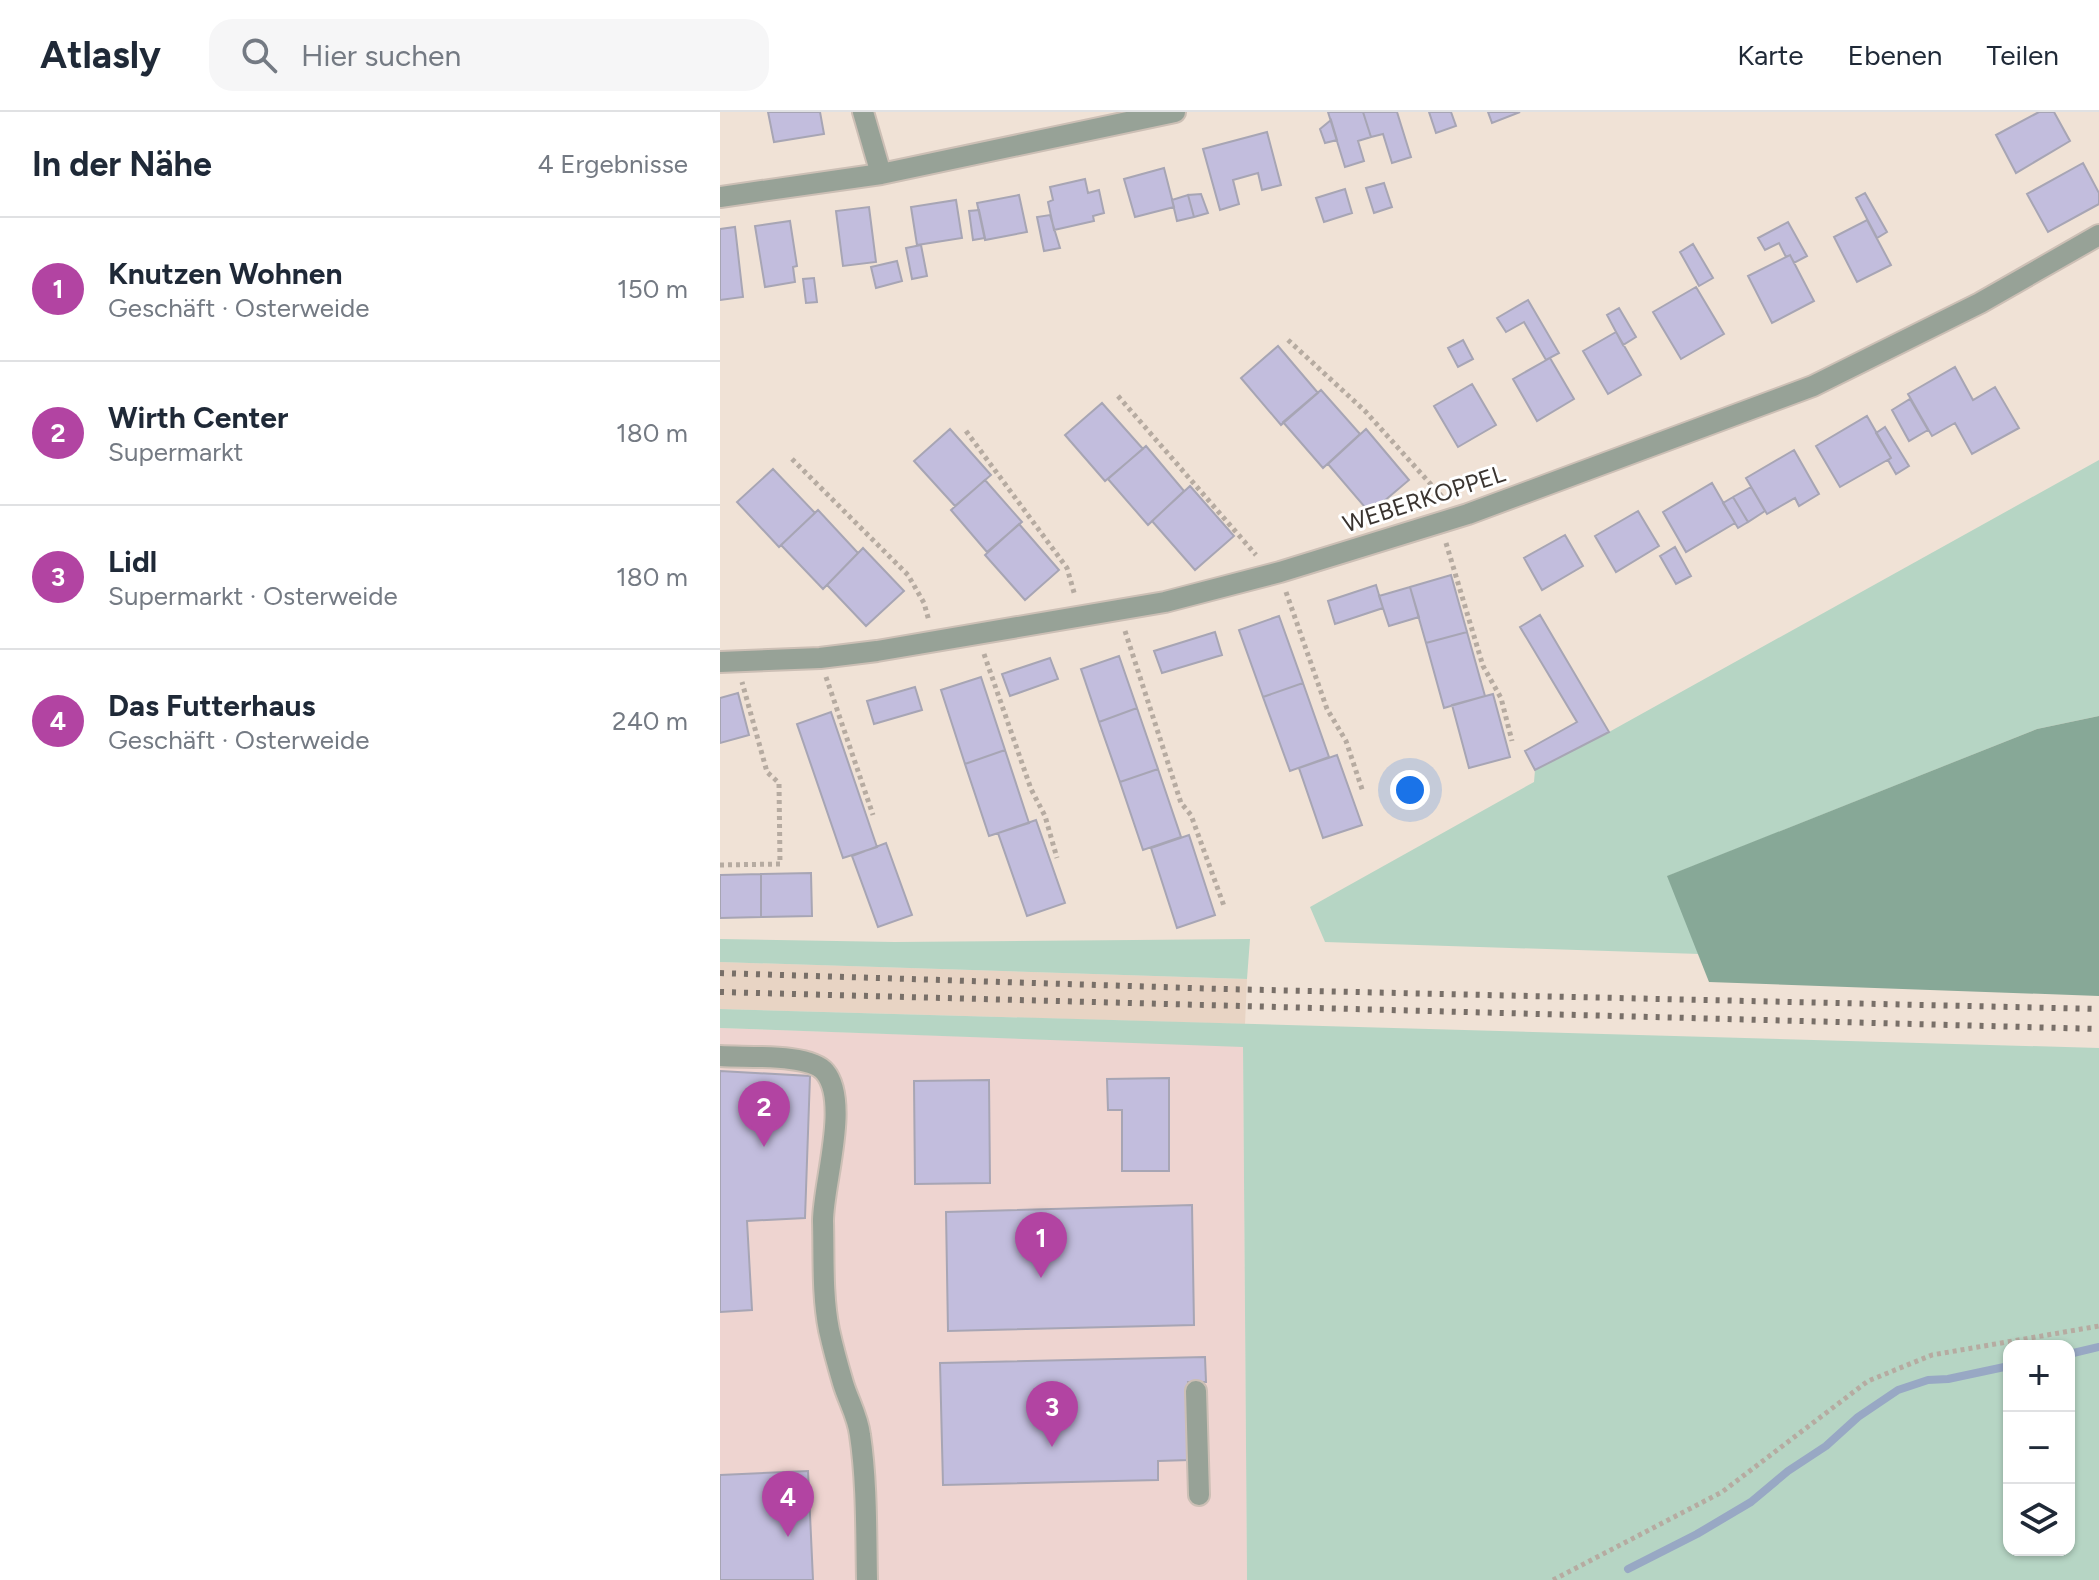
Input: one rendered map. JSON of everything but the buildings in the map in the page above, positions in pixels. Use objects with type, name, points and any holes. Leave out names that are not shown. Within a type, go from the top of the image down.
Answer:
[{"type":"street","points":[[863,112],[881,174]]},
{"type":"street","points":[[720,197],[881,174],[1175,112]]},
{"type":"street","name":"WEBERKOPPEL","points":[[728,662],[820,658],[936,642],[1165,602],[1273,574],[1450,520],[1813,386],[1980,303],[2099,235]]},
{"type":"street","points":[[720,1056],[802,1061],[819,1066],[828,1075],[834,1092],[836,1113],[823,1217],[825,1300],[843,1382],[860,1432],[867,1580]]},
{"type":"street","points":[[1196,1391],[1199,1495]]},
{"type":"path","points":[[1288,340],[1365,411],[1450,520],[1483,666],[1501,698],[1512,741]]},
{"type":"path","points":[[1118,396],[1273,574],[1327,709],[1346,741],[1363,792]]},
{"type":"path","points":[[966,431],[1067,568],[1080,617]]},
{"type":"path","points":[[792,459],[908,575],[924,603],[936,642]]},
{"type":"path","points":[[1118,611],[1181,803],[1191,815],[1224,906]]},
{"type":"path","points":[[977,635],[1031,789],[1045,816],[1057,858]]},
{"type":"path","points":[[820,658],[873,815]]},
{"type":"path","points":[[720,865],[780,864],[779,783],[767,772],[728,662]]},
{"type":"path","points":[[1553,1580],[1722,1492],[1868,1381],[1932,1355],[2099,1326]]},
{"type":"shaded area","points":[[720,962],[1247,979],[1245,1024],[720,1009]]},
{"type":"shaded area","points":[[720,1028],[1243,1046],[1247,1580],[720,1580]]},
{"type":"green space","points":[[2099,460],[2099,716],[2037,729],[1668,876],[1700,954],[1325,942],[1310,907],[1534,782],[1535,770]]},
{"type":"green space","points":[[2099,716],[2099,996],[1709,982],[1667,876],[2037,729]]},
{"type":"green space","points":[[720,939],[895,942],[1250,939],[1247,979],[720,962]]},
{"type":"green space","points":[[720,1009],[2099,1048],[2099,1580],[1247,1580],[1243,1047],[720,1028]]},
{"type":"waterway","points":[[2075,1353],[2099,1347]]},
{"type":"waterway","points":[[1628,1569],[1751,1502],[1788,1471],[1826,1446],[1858,1417],[1898,1390],[1928,1380],[2003,1367]]},
{"type":"railway","points":[[720,973],[1223,989],[2099,1009]]},
{"type":"railway","points":[[720,992],[2099,1029]]},
{"type":"place","name":"Wirth Center","points":[[764,1147]]},
{"type":"place","name":"Knutzen Wohnen","points":[[1041,1278]]},
{"type":"place","name":"Lidl","points":[[1052,1447]]},
{"type":"place","name":"Das Futterhaus","points":[[788,1537]]}]
